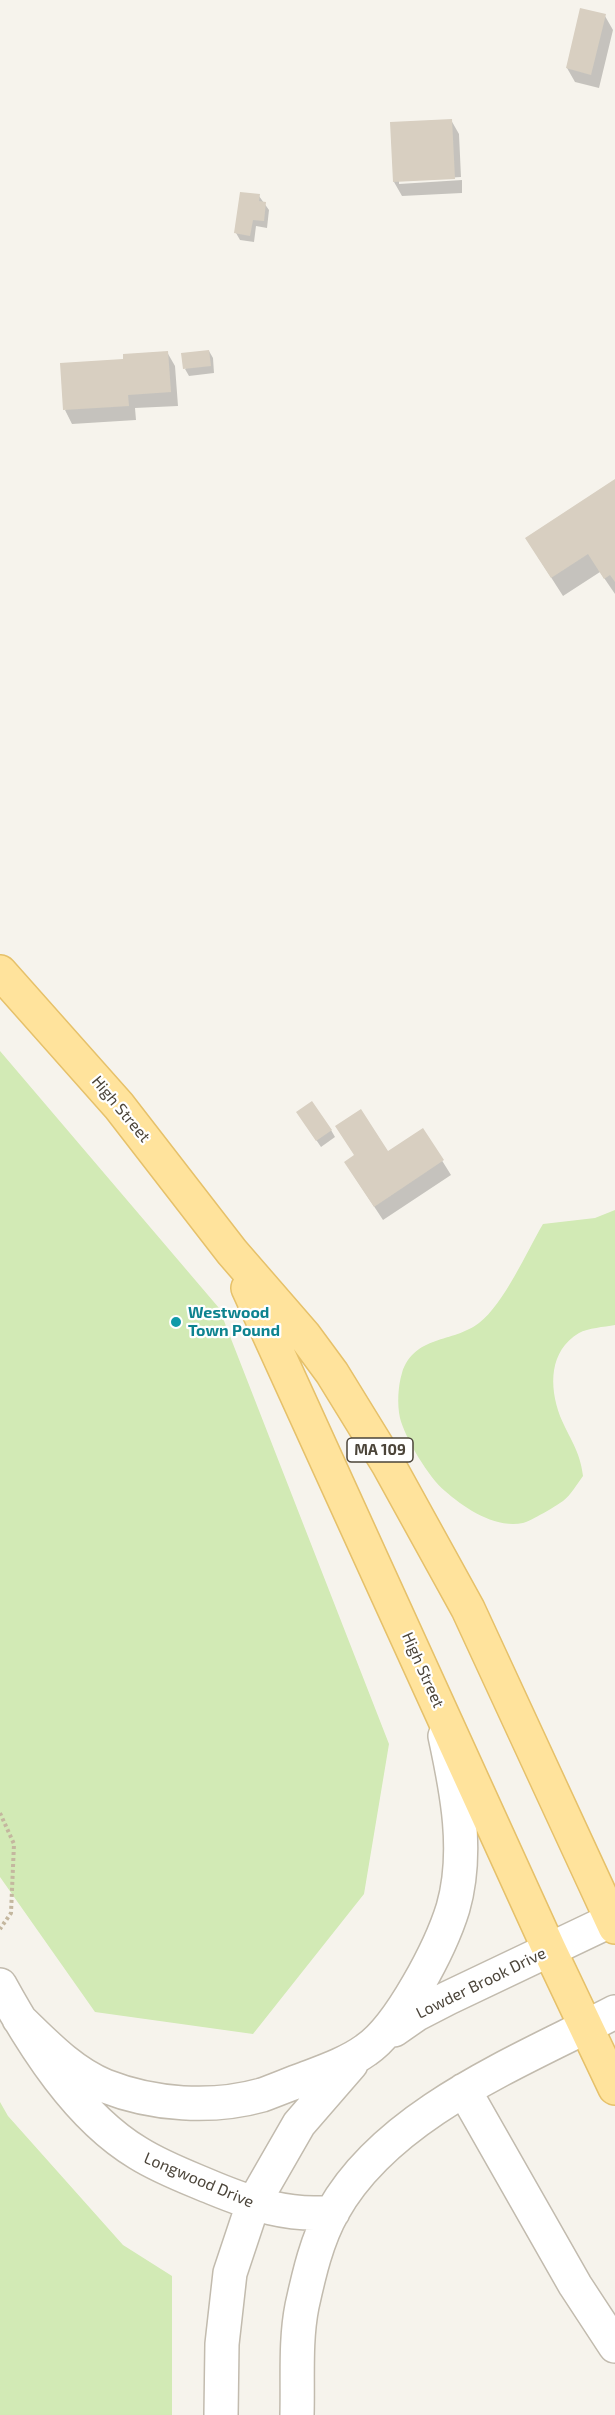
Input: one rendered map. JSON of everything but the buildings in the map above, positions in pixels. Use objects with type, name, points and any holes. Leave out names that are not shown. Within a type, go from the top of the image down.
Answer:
[{"type":"main road","name":"High Street","points":[[0,972],[119,1106],[232,1252],[304,1335],[332,1373],[388,1464],[468,1609],[613,1923]]},
{"type":"main road","name":"High Street","points":[[232,1252],[549,1949],[615,2088]]},
{"type":"street","points":[[367,2050],[388,2027],[426,1971],[442,1938],[453,1906],[459,1877],[460,1851],[456,1793],[443,1728],[431,1686]]},
{"type":"street","name":"Lowder Brook Drive","points":[[221,2415],[222,2344],[230,2273],[253,2204],[299,2124],[342,2072],[367,2050],[417,2014],[549,1949],[613,1923]]},
{"type":"street","name":"Longwood Drive","points":[[0,1985],[19,2019],[66,2087],[111,2133],[136,2152],[162,2167],[253,2204],[292,2213],[333,2212]]},
{"type":"street","points":[[297,2415],[302,2307],[319,2243],[333,2212],[366,2164],[387,2143],[436,2107],[464,2090],[615,2012]]},
{"type":"street","name":"Longwood Drive","points":[[19,2019],[56,2054],[105,2085],[158,2101],[184,2103],[235,2101],[262,2095],[330,2070],[367,2050]]},
{"type":"street","points":[[464,2090],[575,2285],[615,2346]]},
{"type":"path","points":[[0,1813],[14,1844],[11,1913],[0,1929]]},
{"type":"green space","points":[[0,1051],[219,1308],[389,1744],[364,1894],[253,2034],[95,2012],[0,1877]]},
{"type":"green space","points":[[615,1210],[615,1325],[579,1333],[562,1349],[554,1370],[556,1405],[577,1451],[583,1476],[563,1501],[527,1522],[502,1523],[481,1516],[461,1504],[439,1485],[412,1446],[399,1413],[398,1395],[402,1373],[415,1352],[435,1341],[469,1329],[488,1314],[506,1290],[543,1224],[595,1218]]},
{"type":"green space","points":[[0,2102],[8,2116],[123,2245],[172,2276],[172,2415],[0,2415]]},
{"type":"place","name":"Westwood Town Pound","points":[[176,1322]]}]
